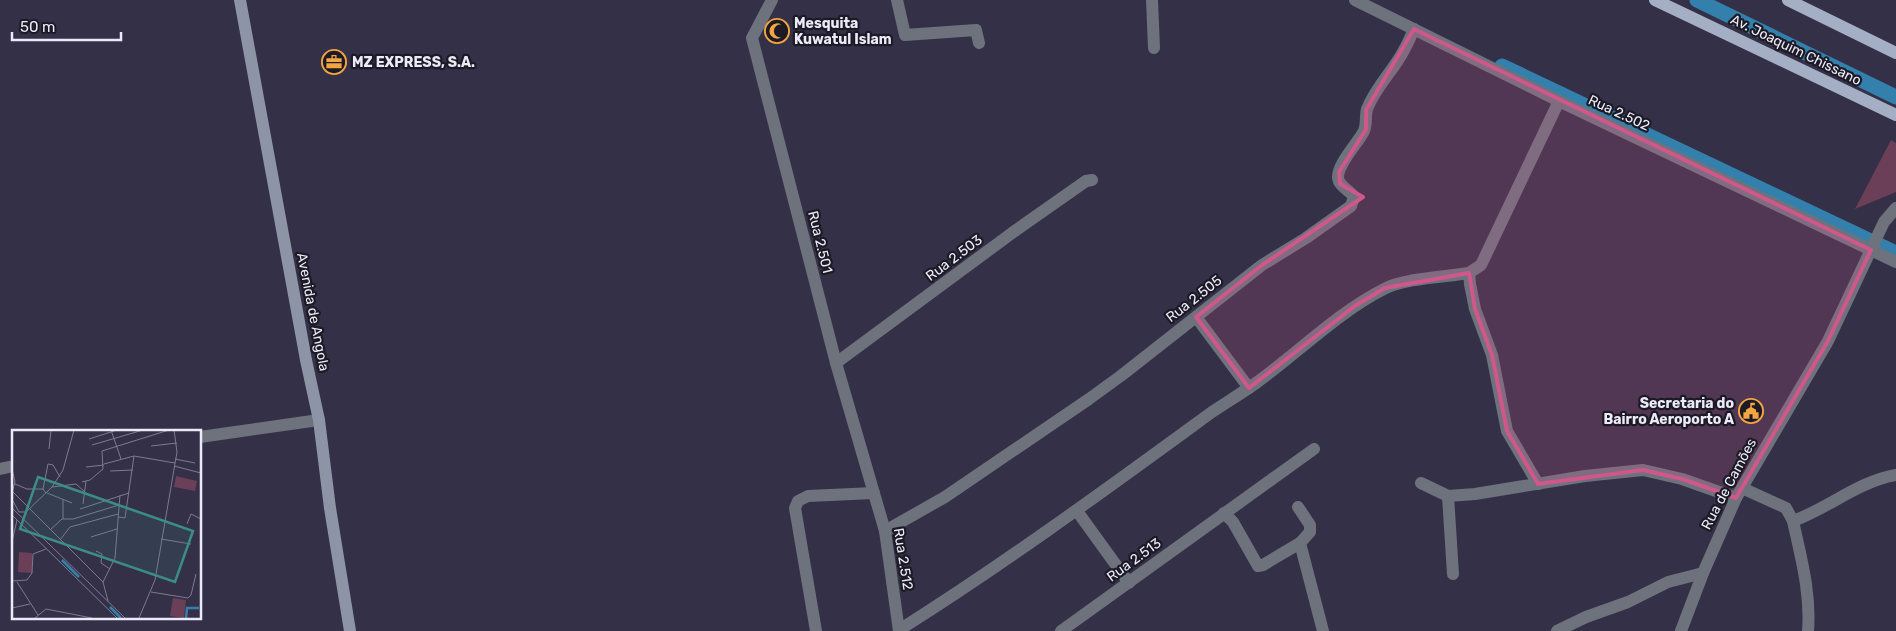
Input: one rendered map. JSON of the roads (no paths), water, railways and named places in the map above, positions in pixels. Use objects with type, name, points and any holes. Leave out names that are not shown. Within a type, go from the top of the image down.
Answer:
[{"type":"main road","name":"Avenida de Angola","points":[[240,0],[306,360],[319,420],[330,508],[350,631]]},
{"type":"main road","name":"Av. Joaquim Chissano","points":[[1655,0],[1896,115]]},
{"type":"main road","points":[[1788,0],[1896,53]]},
{"type":"street","name":"Rua 2.501","points":[[772,0],[752,38],[836,363],[874,493]]},
{"type":"street","points":[[897,0],[905,36],[976,30],[979,44]]},
{"type":"street","points":[[1152,0],[1154,48]]},
{"type":"street","name":"Rua 2.502","points":[[1355,0],[1560,102],[1896,262]]},
{"type":"street","name":"Rua 2.505","points":[[885,531],[944,497],[1089,399],[1262,265],[1306,238],[1351,206],[1354,197],[1338,181],[1339,172],[1366,129],[1366,110],[1382,81],[1404,51],[1414,29]]},
{"type":"street","points":[[899,631],[972,584],[1077,511],[1215,410],[1249,388],[1355,306],[1385,288],[1397,284],[1469,273],[1481,265],[1560,102]]},
{"type":"street","name":"Rua 2.503","points":[[836,363],[1012,233],[1086,181],[1092,180]]},
{"type":"street","name":"Rua de Camões","points":[[1681,631],[1703,573],[1739,493],[1823,350],[1884,222],[1896,208]]},
{"type":"street","points":[[1469,273],[1475,308],[1492,355],[1506,432],[1538,484]]},
{"type":"street","points":[[1196,316],[1249,388]]},
{"type":"street","points":[[201,437],[319,420]]},
{"type":"street","name":"Rua 2.513","points":[[1061,631],[1314,449]]},
{"type":"street","points":[[1421,482],[1448,496],[1475,494],[1643,470],[1739,493],[1786,508],[1793,521],[1806,583],[1809,615],[1808,631]]},
{"type":"street","points":[[1793,521],[1816,511],[1861,485],[1896,475]]},
{"type":"street","points":[[816,631],[795,508],[798,501],[808,496],[874,493]]},
{"type":"street","name":"Rua 2.512","points":[[874,493],[885,531],[899,631]]},
{"type":"street","points":[[1448,496],[1453,574]]},
{"type":"street","points":[[1224,513],[1233,522],[1258,566],[1263,565],[1300,543],[1310,532],[1310,525],[1298,507]]},
{"type":"street","points":[[1077,511],[1129,583]]},
{"type":"street","points":[[1300,543],[1323,631]]},
{"type":"street","points":[[1557,631],[1586,617],[1628,602],[1668,582],[1703,573]]},
{"type":"waterway","points":[[1697,0],[1896,97]]},
{"type":"waterway","points":[[1502,66],[1896,253]]},
{"type":"place","name":"Mesquita Kuwatul Islam","points":[[777,31]]},
{"type":"place","name":"MZ EXPRESS, S.A.","points":[[334,62]]},
{"type":"place","name":"Secretaria do Bairro Aeroporto A","points":[[1751,411]]}]
